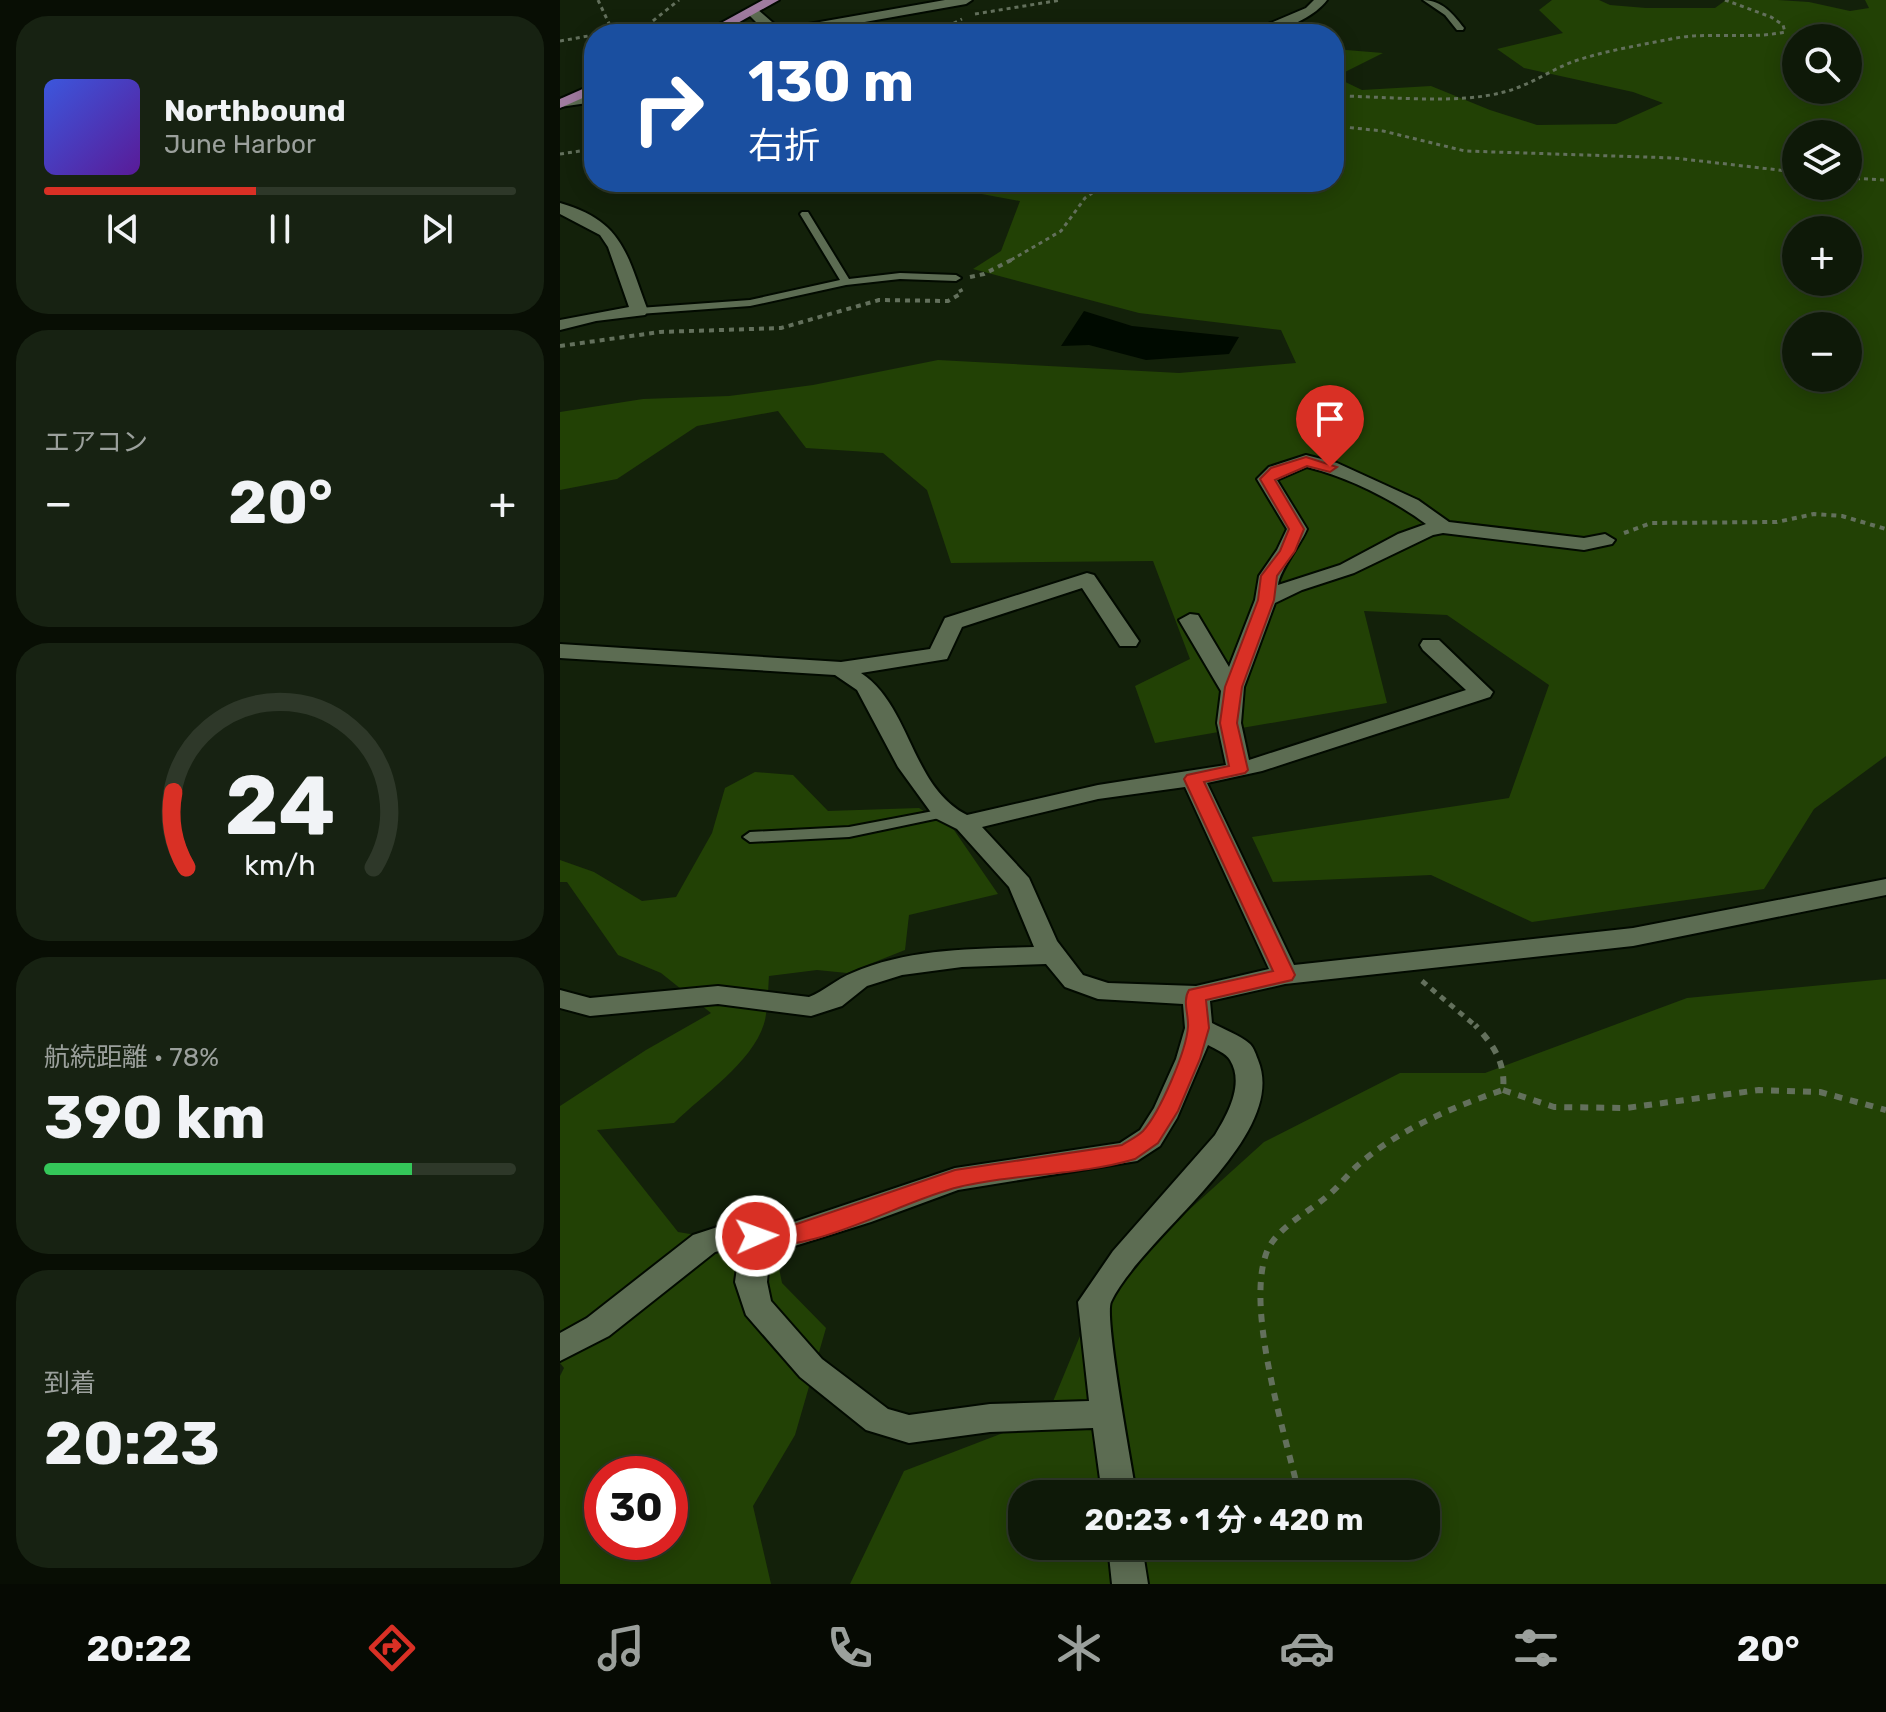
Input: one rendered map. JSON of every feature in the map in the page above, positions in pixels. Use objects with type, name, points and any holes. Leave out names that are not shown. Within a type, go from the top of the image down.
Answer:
[{"type":"main road","points":[[728,24],[773,0]]},
{"type":"main road","points":[[561,103],[584,93]]},
{"type":"street","points":[[828,24],[966,0]]},
{"type":"street","points":[[1278,24],[1311,11],[1321,0]]},
{"type":"street","points":[[752,12],[766,24]]},
{"type":"street","points":[[561,103],[584,100]]},
{"type":"street","points":[[560,208],[606,232],[616,247],[639,311],[596,316],[560,325]]},
{"type":"street","points":[[1239,770],[1229,723],[1233,692],[1266,600],[1269,576],[1287,551],[1297,529],[1267,479],[1292,464],[1306,461],[1330,467],[1411,504],[1443,527]]},
{"type":"street","points":[[1266,600],[1281,590],[1348,569],[1427,528],[1443,527],[1584,544],[1605,540]]},
{"type":"street","points":[[560,651],[841,669],[939,654],[953,623],[1087,579],[1128,641]]},
{"type":"street","points":[[1190,620],[1233,692]]},
{"type":"street","points":[[955,818],[984,817],[1098,792],[1239,770],[1482,692],[1431,645]]},
{"type":"street","points":[[841,669],[866,686],[910,767],[1020,884],[1045,943],[1074,981],[1107,992],[1196,995],[1285,975],[1633,937],[1886,887]]},
{"type":"street","points":[[1193,779],[1285,975]]},
{"type":"street","points":[[560,999],[590,1007],[718,995],[811,1007],[832,999],[858,980],[899,966],[962,958],[1054,955]]},
{"type":"street","points":[[560,1348],[598,1327],[704,1243],[733,1234],[785,1237],[860,1214],[955,1179],[1127,1153],[1150,1138],[1167,1111],[1190,1059],[1199,1028],[1196,995]]},
{"type":"street","points":[[1117,1480],[1097,1345],[1094,1302],[1124,1260],[1225,1143],[1242,1115],[1249,1090],[1247,1068],[1240,1051],[1199,1028]]},
{"type":"street","points":[[756,1236],[751,1282],[757,1306],[811,1368],[878,1420],[909,1429],[990,1418],[1109,1414]]},
{"type":"street","points":[[1127,1560],[1130,1584]]},
{"type":"lane","points":[[1427,0],[1448,13],[1460,28]]},
{"type":"lane","points":[[805,214],[846,282]]},
{"type":"lane","points":[[639,311],[750,303],[846,282],[900,276],[956,278]]},
{"type":"lane","points":[[750,837],[849,832],[955,818]]},
{"type":"path","points":[[598,0],[609,24]]},
{"type":"path","points":[[649,24],[679,0]]},
{"type":"path","points":[[953,24],[969,16],[1061,0]]},
{"type":"path","points":[[1344,96],[1474,97],[1502,93],[1537,82],[1552,71],[1580,59],[1675,38],[1717,33],[1762,37],[1785,32],[1783,25],[1771,17],[1725,0]]},
{"type":"path","points":[[560,43],[584,37]]},
{"type":"path","points":[[1344,127],[1383,131],[1465,151],[1674,158],[1782,170]]},
{"type":"path","points":[[560,154],[584,150]]},
{"type":"path","points":[[1862,179],[1886,180]]},
{"type":"path","points":[[560,346],[660,332],[781,328],[879,300],[948,301],[962,293],[956,278],[984,274],[1040,245],[1061,231],[1085,198],[1094,192]]},
{"type":"path","points":[[1605,540],[1651,523],[1777,522],[1814,514],[1842,516],[1886,529]]},
{"type":"path","points":[[1396,964],[1439,991],[1482,1033],[1498,1052],[1507,1078],[1503,1090]]},
{"type":"path","points":[[1296,1480],[1259,1317],[1266,1254],[1278,1236],[1369,1157],[1428,1121],[1470,1101],[1503,1090],[1554,1107],[1626,1108],[1759,1090],[1820,1092],[1886,1110]]},
{"type":"green space","points":[[1552,0],[1599,0],[1610,5],[1646,8],[1715,8],[1726,0],[1778,0],[1809,2],[1850,11],[1869,8],[1865,0],[1886,0],[1886,756],[1814,809],[1764,889],[1532,922],[1431,875],[1273,882],[1252,837],[1509,798],[1549,685],[1447,615],[1364,611],[1387,703],[1155,743],[1135,686],[1190,659],[1153,561],[951,563],[927,490],[883,453],[806,448],[778,411],[697,426],[617,479],[560,490],[560,412],[643,399],[729,396],[813,385],[938,360],[1179,373],[1296,363],[1281,330],[1139,313],[973,269],[1001,251],[1020,201],[971,192],[1344,192],[1344,81],[1362,90],[1431,86],[1537,125],[1616,124],[1663,103],[1633,92],[1524,68],[1497,49],[1563,33],[1539,10]]},
{"type":"green space","points":[[1344,50],[1383,53],[1344,72]]},
{"type":"green space","points":[[755,772],[793,775],[828,811],[919,808],[954,830],[998,894],[909,915],[905,950],[847,973],[817,970],[769,976],[765,1020],[751,1049],[674,1123],[597,1130],[678,1232],[775,1248],[782,1283],[826,1328],[795,1435],[753,1506],[771,1584],[560,1584],[560,1376],[564,1368],[560,1363],[560,1106],[646,1050],[711,1013],[661,973],[618,955],[567,882],[560,882],[560,860],[594,872],[642,901],[676,897],[712,833],[725,788]]},
{"type":"green space","points":[[1886,979],[1886,1584],[850,1584],[904,1471],[1047,1416],[1094,1302],[1159,1237],[1264,1142],[1400,1073],[1485,1073],[1687,998]]},
{"type":"shaded area","points":[[1084,311],[1132,326],[1239,337],[1229,354],[1146,360],[1089,345],[1061,346]]},
{"type":"route","points":[[756,1236],[785,1237],[860,1214],[955,1179],[1127,1153],[1150,1138],[1167,1111],[1190,1059],[1199,1028],[1196,995],[1285,975],[1193,779],[1239,770],[1229,723],[1233,687],[1266,600],[1269,576],[1287,551],[1297,529],[1267,479],[1276,471],[1306,461],[1330,467]]}]
